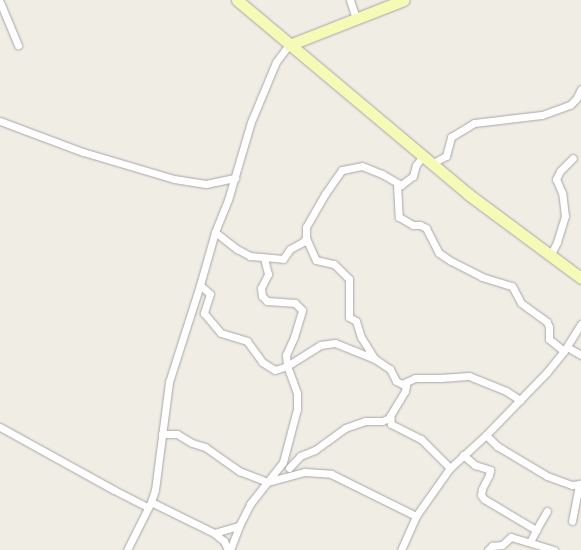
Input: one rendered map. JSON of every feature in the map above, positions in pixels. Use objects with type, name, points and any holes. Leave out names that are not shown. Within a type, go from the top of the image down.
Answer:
[{"type":"main road","points":[[237,0],[468,194],[551,254],[581,278]]},
{"type":"main road","points":[[289,45],[404,0]]},
{"type":"street","points":[[350,0],[356,19]]},
{"type":"street","points":[[0,2],[18,45]]},
{"type":"street","points":[[127,550],[150,504],[158,471],[170,382],[215,232],[235,178],[251,122],[276,62],[289,45]]},
{"type":"street","points":[[375,359],[361,337],[356,322],[349,317],[349,279],[334,264],[316,260],[306,238],[306,227],[325,194],[342,170],[362,166],[382,174],[401,186],[413,176],[416,165],[427,160],[446,156],[451,137],[474,123],[542,115],[570,105],[576,99],[581,89]]},
{"type":"street","points":[[0,121],[83,152],[174,179],[206,184],[235,178]]},
{"type":"street","points":[[551,254],[557,242],[565,216],[562,193],[556,179],[560,171],[573,158]]},
{"type":"street","points":[[397,184],[399,217],[413,225],[420,225],[426,228],[439,253],[451,261],[482,277],[512,286],[521,303],[547,322],[549,327],[549,339],[565,349],[581,355]]},
{"type":"street","points":[[215,232],[237,249],[250,256],[264,258],[283,259],[290,249],[303,242],[306,238]]},
{"type":"street","points":[[229,550],[238,526],[250,504],[283,462],[297,409],[297,394],[287,366],[286,355],[294,337],[302,310],[295,302],[267,301],[262,296],[261,288],[268,274],[264,258]]},
{"type":"street","points":[[200,285],[210,294],[204,313],[221,333],[247,341],[262,362],[275,370],[287,366],[320,345],[335,343],[375,359],[390,369],[396,381],[404,383],[415,378],[469,376],[506,391],[520,400]]},
{"type":"street","points":[[401,550],[416,516],[450,468],[486,435],[547,372],[565,349],[581,324]]},
{"type":"street","points":[[404,383],[406,390],[390,418],[390,424],[421,439],[450,468]]},
{"type":"street","points":[[289,468],[300,456],[315,450],[345,428],[365,421],[382,421],[390,418]]},
{"type":"street","points":[[0,427],[114,490],[214,532],[224,541],[229,550]]},
{"type":"street","points":[[162,434],[176,434],[192,443],[205,447],[239,471],[267,482],[305,472],[331,474],[416,516]]},
{"type":"street","points":[[486,435],[497,446],[547,476],[565,483],[580,484],[572,522]]},
{"type":"street","points":[[463,455],[475,465],[490,470],[482,489],[481,495],[484,499],[536,530]]},
{"type":"street","points":[[283,462],[294,475]]},
{"type":"street","points":[[530,542],[547,512]]},
{"type":"street","points":[[214,532],[238,526]]},
{"type":"street","points":[[488,550],[492,546],[502,546],[511,537],[554,550]]}]
